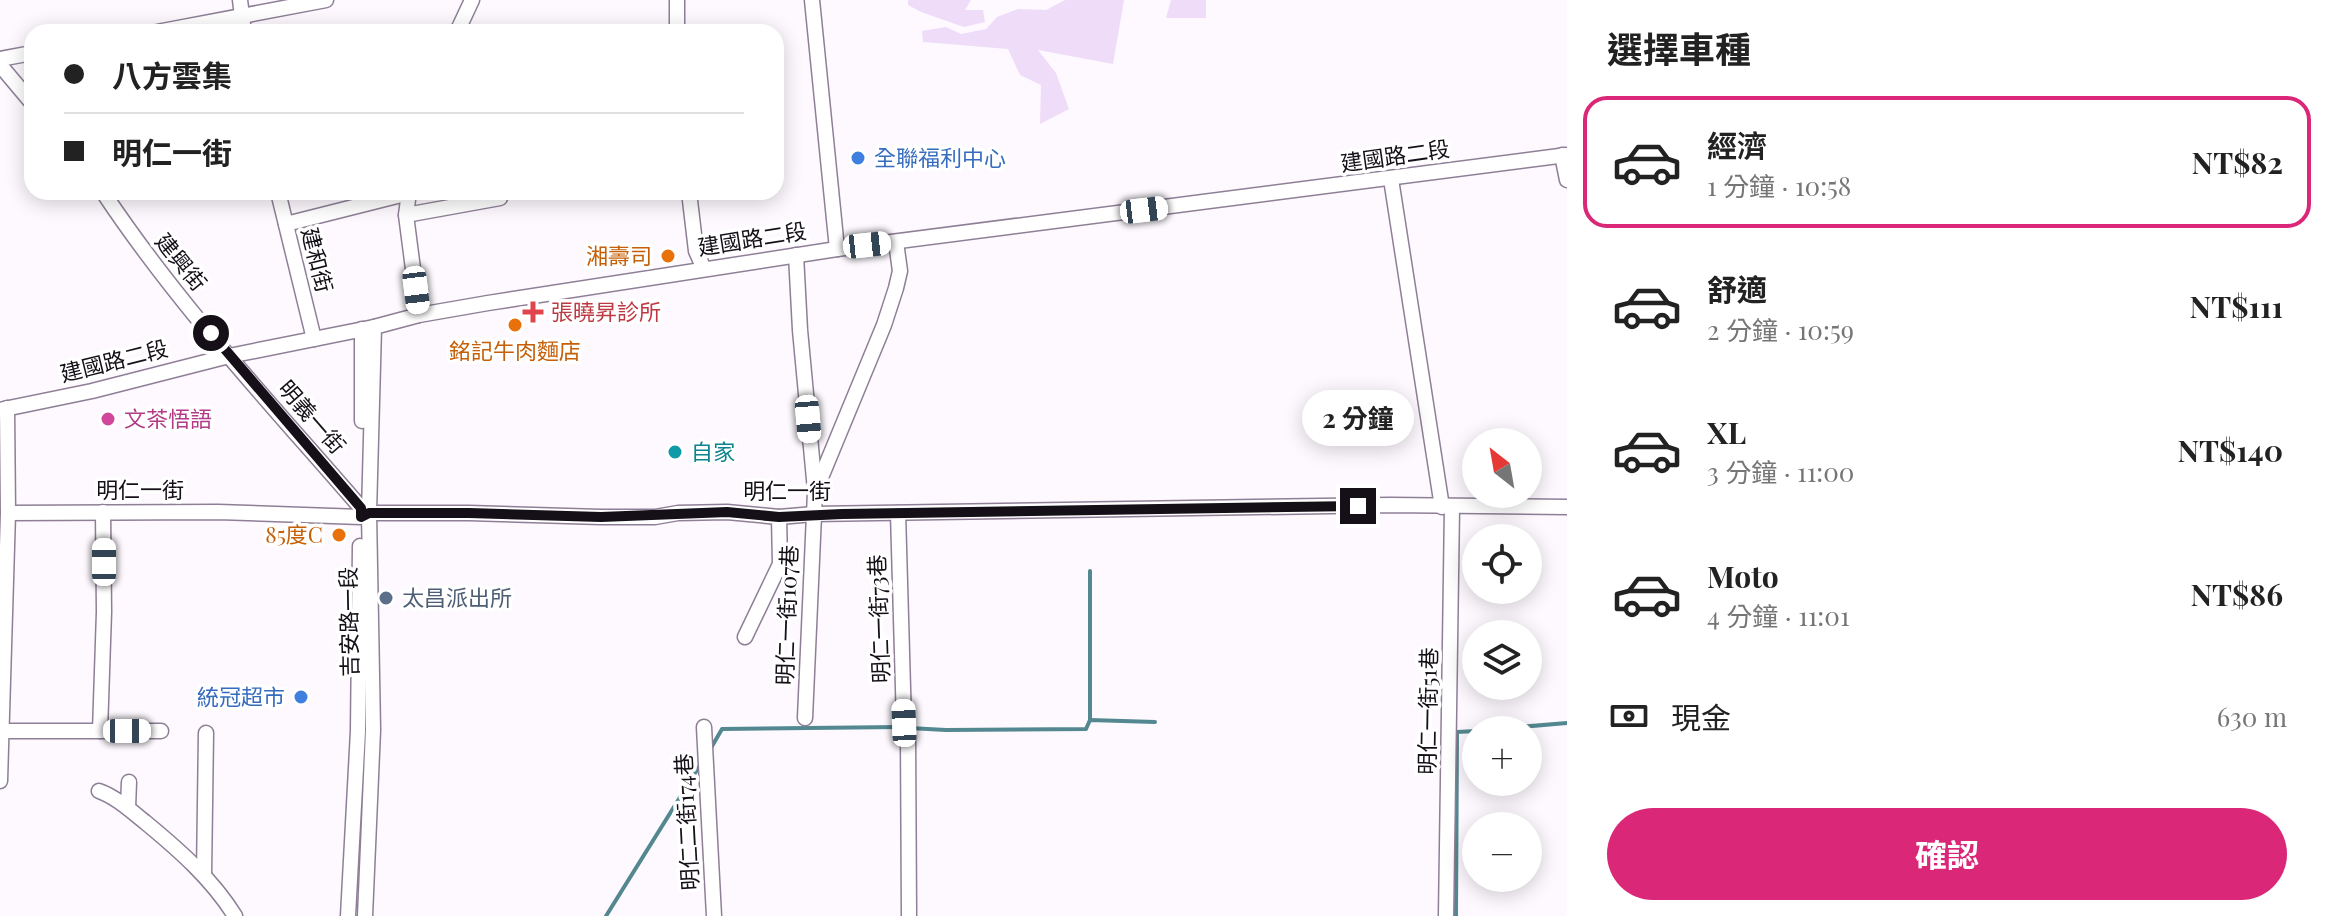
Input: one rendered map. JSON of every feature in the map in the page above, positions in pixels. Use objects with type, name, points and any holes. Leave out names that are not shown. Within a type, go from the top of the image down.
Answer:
[{"type":"street","points":[[240,0],[243,24]]},
{"type":"street","points":[[246,24],[326,0]]},
{"type":"street","points":[[461,24],[472,0]]},
{"type":"street","points":[[677,0],[677,24]]},
{"type":"street","points":[[812,0],[837,249]]},
{"type":"street","points":[[24,55],[0,62],[24,93]]},
{"type":"street","points":[[1565,155],[1567,180]]},
{"type":"street","name":"建國路二段","points":[[4,409],[419,315],[837,249],[1565,155]]},
{"type":"street","name":"明仁一街51巷","points":[[1391,179],[1447,507],[1446,916]]},
{"type":"street","name":"建興街","points":[[108,200],[138,245],[229,356]]},
{"type":"street","name":"建和街","points":[[280,200],[314,339]]},
{"type":"street","points":[[286,224],[381,200]]},
{"type":"street","points":[[408,200],[406,215],[419,315]]},
{"type":"street","points":[[406,215],[489,200]]},
{"type":"street","points":[[690,200],[696,251],[704,269]]},
{"type":"street","points":[[815,492],[884,325],[896,288],[900,271],[896,242]]},
{"type":"street","points":[[796,255],[815,492]]},
{"type":"street","name":"吉安路一段","points":[[348,916],[358,731],[368,328]]},
{"type":"street","name":"明義一街","points":[[229,356],[363,513]]},
{"type":"street","points":[[0,781],[8,513],[4,409]]},
{"type":"street","name":"明仁一街107巷","points":[[805,718],[815,492]]},
{"type":"street","name":"明仁一街","points":[[8,513],[469,513],[615,517],[727,512],[779,517],[1390,505],[1567,507]]},
{"type":"street","points":[[100,731],[103,512]]},
{"type":"street","name":"吉安路一段","points":[[363,513],[373,730],[365,916]]},
{"type":"street","name":"明仁一街73巷","points":[[898,513],[904,723],[908,735],[909,916]]},
{"type":"street","points":[[745,637],[780,564],[779,517]]},
{"type":"street","name":"明仁二街174巷","points":[[704,727],[714,916]]},
{"type":"street","points":[[1,731],[161,731]]},
{"type":"street","points":[[204,875],[206,733]]},
{"type":"street","points":[[128,808],[129,782]]},
{"type":"street","points":[[99,791],[128,808],[170,843],[204,875],[235,916]]},
{"type":"shaded area","points":[[908,0],[971,0],[965,10],[983,10],[985,22],[964,27],[921,12],[908,5]]},
{"type":"shaded area","points":[[1065,0],[1124,0],[1113,64],[1038,50],[1056,73],[1069,109],[1040,124],[1041,85],[1020,75],[1008,49],[923,42],[922,31],[946,27],[961,34],[986,29],[997,17],[1018,9],[1046,10]]},
{"type":"shaded area","points":[[1171,0],[1206,0],[1206,18],[1166,18]]},
{"type":"waterway","points":[[1090,571],[1090,720]]},
{"type":"waterway","points":[[909,728],[1086,729],[1090,720],[1155,722]]},
{"type":"waterway","points":[[1542,725],[1567,723]]},
{"type":"waterway","points":[[711,748],[722,729],[900,727]]},
{"type":"waterway","points":[[1456,916],[1457,732],[1462,732]]},
{"type":"waterway","points":[[606,916],[702,762]]},
{"type":"place","name":"全聯福利中心","points":[[858,158]]},
{"type":"place","name":"湘壽司","points":[[668,256]]},
{"type":"place","name":"張曉昇診所","points":[[533,312]]},
{"type":"place","name":"銘記牛肉麵店","points":[[515,325]]},
{"type":"place","name":"文茶悟語","points":[[108,419]]},
{"type":"place","name":"自家","points":[[675,452]]},
{"type":"place","name":"85度C","points":[[339,535]]},
{"type":"place","name":"太昌派出所","points":[[386,598]]},
{"type":"place","name":"統冠超市","points":[[301,697]]},
{"type":"route","points":[[211,333],[361,508],[361,517],[369,513],[655,517],[727,512],[779,517],[1358,506]]}]
